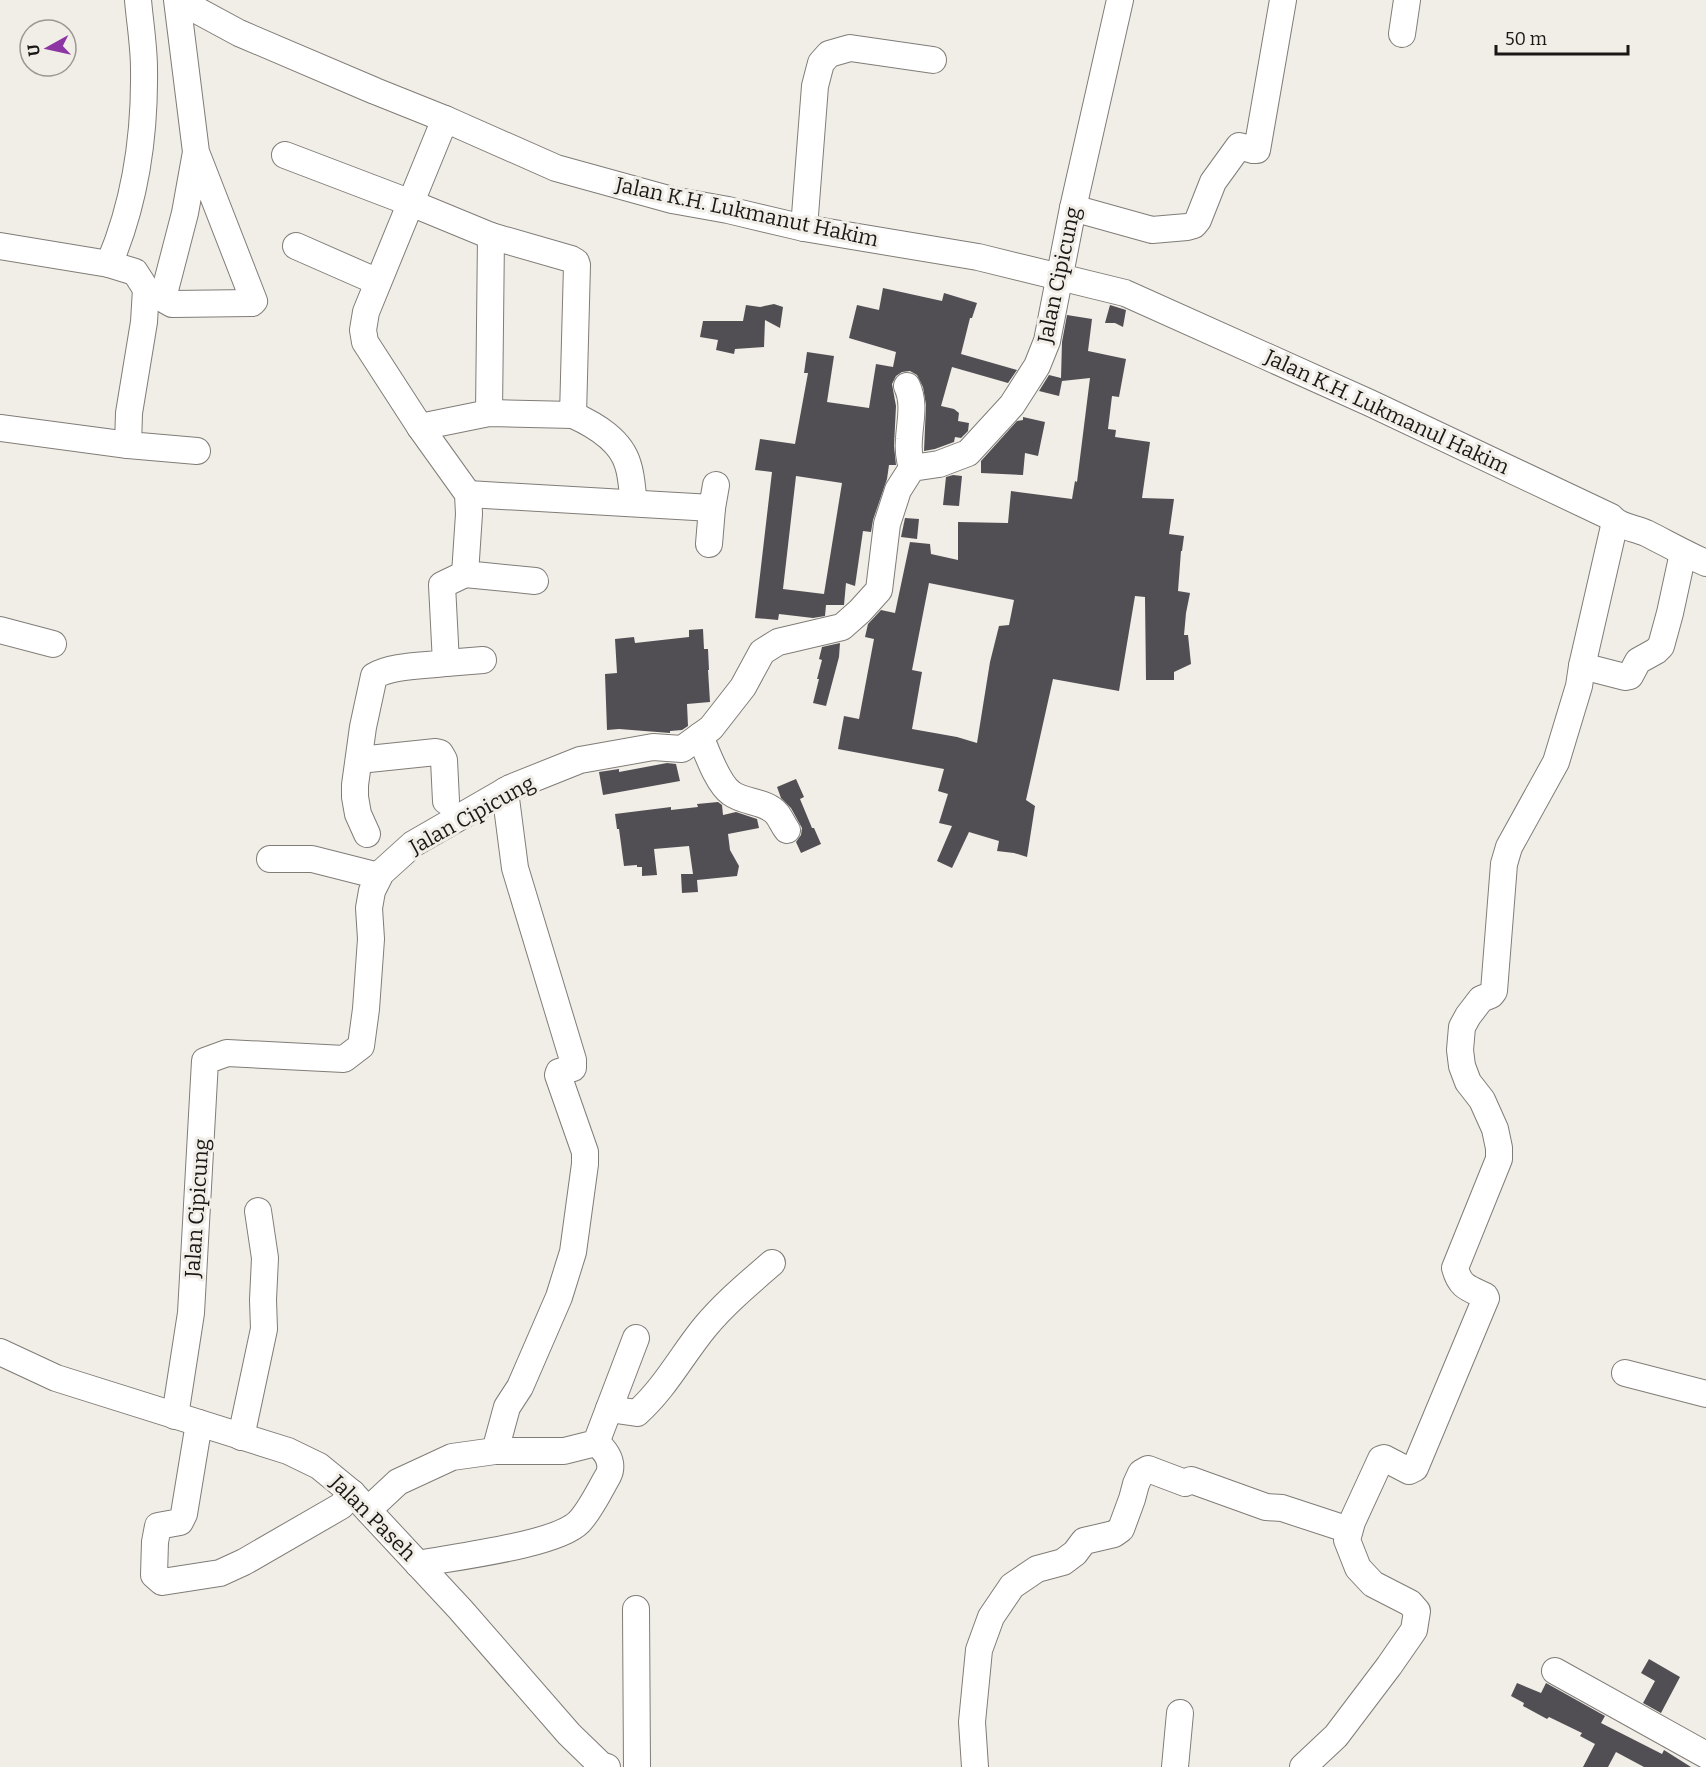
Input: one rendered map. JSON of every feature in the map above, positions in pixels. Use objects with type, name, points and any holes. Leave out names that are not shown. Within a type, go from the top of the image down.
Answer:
[{"type":"street","points":[[109,264],[120,238],[133,189],[143,126],[144,68],[138,0]]},
{"type":"street","points":[[177,0],[196,152],[254,301],[252,303],[172,304],[165,300],[164,294],[185,213],[196,152]]},
{"type":"street","name":"Jalan K.H. Lukmanut Hakim","points":[[177,0],[239,33],[446,119],[556,168],[672,200],[728,210],[804,228],[978,257],[1060,278]]},
{"type":"street","name":"Jalan Cipicung","points":[[187,1420],[205,1060],[227,1053],[344,1059],[361,1046],[371,939],[369,908],[372,891],[385,870],[413,844],[505,791],[580,760],[652,747],[682,749],[711,728],[743,687],[762,652],[778,642],[842,627],[879,590],[887,524],[898,490],[912,468],[939,464],[968,453],[1012,405],[1037,366],[1047,341],[1073,208],[1120,0]]},
{"type":"street","points":[[1073,208],[1152,230],[1194,225],[1213,182],[1239,147],[1257,150],[1283,0]]},
{"type":"street","points":[[1402,34],[1407,0]]},
{"type":"street","points":[[804,228],[815,86],[821,63],[829,54],[850,48],[933,60]]},
{"type":"street","points":[[446,119],[366,312],[363,336],[420,427],[468,494],[465,574]]},
{"type":"street","points":[[285,155],[491,236],[576,262],[578,265],[573,415]]},
{"type":"street","points":[[185,213],[221,213]]},
{"type":"street","points":[[489,413],[491,236]]},
{"type":"street","points":[[0,246],[109,264],[135,272],[146,289],[144,322],[129,413],[128,445]]},
{"type":"street","points":[[296,246],[378,282]]},
{"type":"street","name":"Jalan K.H. Lukmanul Hakim","points":[[1060,278],[1135,298],[1370,403],[1611,517],[1615,522],[1644,532],[1694,558]]},
{"type":"street","points":[[907,386],[912,406],[909,455],[912,468]]},
{"type":"street","points":[[420,427],[489,413],[573,415],[593,424],[621,448],[628,465],[634,503]]},
{"type":"street","points":[[0,428],[128,445],[197,451]]},
{"type":"street","points":[[468,494],[634,503],[714,496],[709,544]]},
{"type":"street","points":[[1304,1767],[1336,1736],[1414,1630],[1417,1611],[1410,1603],[1374,1584],[1358,1568],[1347,1540],[1349,1530],[1381,1459],[1384,1458],[1409,1471],[1415,1468],[1486,1298],[1463,1285],[1455,1268],[1498,1159],[1499,1148],[1496,1129],[1482,1100],[1468,1082],[1462,1066],[1460,1038],[1462,1027],[1468,1016],[1481,999],[1491,995],[1494,991],[1504,864],[1509,847],[1556,762],[1581,676],[1615,522]]},
{"type":"street","points":[[1581,676],[1630,676],[1640,659],[1659,649],[1670,613],[1694,558]]},
{"type":"street","points":[[446,663],[442,585],[465,574],[535,580]]},
{"type":"street","points":[[0,630],[53,644]]},
{"type":"street","points":[[367,834],[358,814],[355,797],[363,727],[374,676],[392,670],[483,660]]},
{"type":"street","points":[[700,736],[728,792],[776,812],[786,830]]},
{"type":"street","points":[[359,760],[440,753],[444,760],[446,801]]},
{"type":"street","points":[[495,1450],[507,1407],[524,1378],[560,1297],[573,1252],[585,1164],[585,1152],[558,1075],[559,1072],[573,1068],[573,1060],[515,868],[505,791]]},
{"type":"street","points":[[270,859],[312,859],[385,870]]},
{"type":"street","points":[[241,1437],[264,1329],[265,1258],[258,1211]]},
{"type":"street","points":[[609,1409],[637,1413],[651,1401],[706,1325],[772,1263]]},
{"type":"street","points":[[596,1443],[636,1338]]},
{"type":"street","name":"Jalan Paseh","points":[[0,1352],[56,1378],[288,1451],[319,1466],[360,1501],[459,1609],[568,1734],[601,1765],[607,1767]]},
{"type":"street","points":[[1625,1373],[1706,1394]]},
{"type":"street","points":[[187,1420],[184,1514],[180,1522],[158,1526],[155,1542],[154,1575],[162,1582],[220,1573],[244,1562],[341,1506],[360,1501],[452,1456],[495,1450],[564,1451],[596,1443],[608,1456],[610,1470],[601,1490],[579,1523],[540,1541],[418,1564]]},
{"type":"street","points":[[975,1767],[972,1722],[978,1660],[991,1617],[1012,1586],[1037,1569],[1063,1562],[1075,1553],[1084,1541],[1114,1534],[1120,1529],[1141,1473],[1148,1469],[1185,1483],[1191,1480],[1266,1507],[1282,1508],[1349,1530]]},
{"type":"street","points":[[636,1609],[637,1767]]},
{"type":"street","points":[[1555,1671],[1706,1755]]},
{"type":"street","points":[[1175,1767],[1180,1713]]},
{"type":"building","points":[[883,288],[942,301],[944,293],[977,303],[972,318],[970,318],[961,354],[1017,370],[1008,383],[952,367],[941,406],[954,409],[959,413],[958,421],[969,423],[968,431],[961,438],[955,437],[954,442],[924,451],[926,405],[923,387],[917,375],[910,371],[896,376],[892,384],[896,406],[894,446],[896,465],[889,465],[871,532],[863,531],[855,586],[846,583],[844,605],[826,605],[825,616],[813,618],[779,614],[778,620],[755,618],[772,472],[755,470],[760,439],[795,444],[808,373],[804,373],[807,352],[834,356],[827,402],[869,408],[876,364],[893,367],[896,352],[849,338],[857,305],[879,310]],"holes":[[[796,476],[842,483],[824,594],[783,589]]]},
{"type":"building","points":[[774,304],[783,307],[780,328],[765,320],[764,347],[735,349],[734,354],[716,350],[718,340],[700,337],[703,321],[743,321],[746,305],[760,307]]},
{"type":"building","points":[[1110,305],[1126,310],[1123,327],[1115,323],[1105,323]]},
{"type":"building","points":[[1067,315],[1092,319],[1088,351],[1126,359],[1119,397],[1112,396],[1108,429],[1116,430],[1115,437],[1150,442],[1142,498],[1174,499],[1169,534],[1184,536],[1178,591],[1190,593],[1184,635],[1188,635],[1191,664],[1174,672],[1174,680],[1146,680],[1145,597],[1135,596],[1119,691],[1053,679],[1026,800],[1035,806],[1027,857],[997,851],[999,841],[969,832],[952,868],[937,861],[952,826],[939,823],[948,794],[938,791],[944,769],[838,749],[844,716],[859,719],[874,639],[865,637],[868,624],[881,610],[895,613],[910,542],[930,544],[931,554],[958,560],[958,522],[1008,523],[1011,491],[1072,499],[1075,481],[1077,482],[1090,378],[1062,381],[1059,396],[1039,391],[1049,375],[1061,378],[1062,342]],"holes":[[[929,583],[1014,600],[1009,625],[999,626],[990,662],[977,743],[912,729],[922,672],[912,670]]]},
{"type":"building","points":[[1023,417],[1045,422],[1038,456],[1025,453],[1023,475],[981,473],[981,461],[1017,421],[1023,420]]},
{"type":"building","points":[[962,476],[959,506],[943,505],[946,477]]},
{"type":"building","points":[[905,518],[919,519],[917,539],[901,537]]},
{"type":"building","points":[[703,629],[704,649],[708,649],[710,702],[687,704],[688,726],[682,730],[670,731],[670,733],[607,730],[605,674],[617,673],[615,639],[634,637],[635,643],[689,637],[689,630]]},
{"type":"building","points":[[840,643],[839,657],[826,706],[813,703],[819,679],[817,679],[822,660],[819,659],[822,647]]},
{"type":"building","points":[[667,763],[676,764],[680,781],[603,795],[599,772],[619,769],[619,772]]},
{"type":"building","points":[[796,779],[804,797],[800,799],[821,844],[801,853],[796,842],[801,835],[802,828],[791,808],[781,798],[777,787]]},
{"type":"building","points":[[718,802],[722,805],[723,815],[736,812],[757,819],[759,828],[728,834],[730,850],[739,866],[737,876],[697,880],[698,892],[682,893],[681,874],[693,874],[689,846],[654,849],[657,875],[642,876],[642,867],[624,866],[615,814],[671,807],[671,810],[698,807],[697,804]]},
{"type":"building","points":[[1649,1659],[1680,1677],[1661,1713],[1643,1703],[1655,1681],[1641,1673]]},
{"type":"building","points":[[1517,1683],[1541,1693],[1546,1683],[1605,1716],[1601,1723],[1662,1754],[1664,1750],[1691,1767],[1644,1767],[1616,1752],[1608,1767],[1583,1767],[1595,1744],[1580,1736],[1582,1733],[1549,1717],[1547,1719],[1523,1706],[1524,1703],[1511,1696]]}]
